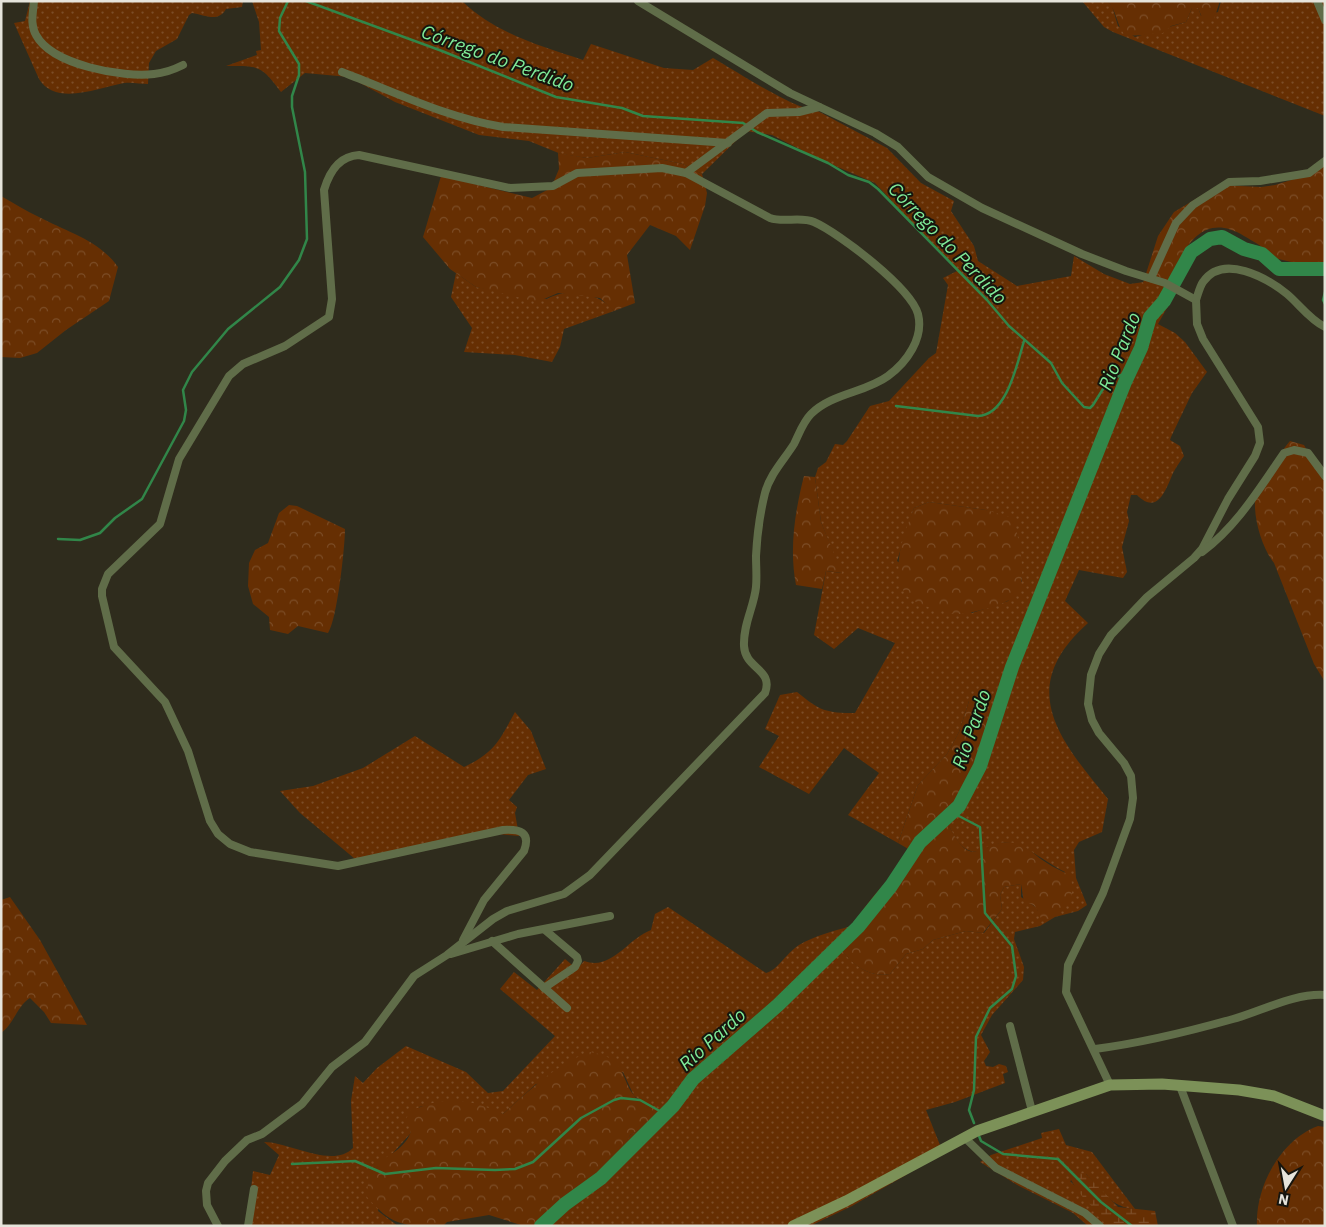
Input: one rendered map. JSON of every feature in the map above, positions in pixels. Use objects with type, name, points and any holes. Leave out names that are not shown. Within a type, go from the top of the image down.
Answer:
[{"type":"street","points":[[34,1],[32,20],[36,36],[41,43],[69,60],[98,69],[133,74],[152,74],[170,71],[183,64]]},
{"type":"street","points":[[638,1],[790,93],[875,133],[898,147],[928,177],[982,208],[1082,254],[1126,272],[1165,283],[1196,300]]},
{"type":"street","points":[[1318,1],[1325,20]]},
{"type":"street","points":[[342,72],[455,116],[503,127],[728,143]]},
{"type":"street","points":[[686,173],[767,113],[799,112],[819,107]]},
{"type":"street","points":[[218,1226],[207,1206],[206,1191],[208,1183],[225,1161],[246,1140],[262,1134],[302,1104],[332,1067],[365,1042],[414,976],[447,955],[462,942],[507,911],[546,901],[564,894],[584,881],[765,693],[768,681],[765,675],[748,662],[744,655],[744,628],[756,588],[757,545],[769,482],[811,415],[825,403],[858,392],[888,376],[904,361],[917,337],[918,314],[912,302],[882,270],[855,248],[817,224],[804,220],[777,221],[686,173],[662,168],[577,173],[553,186],[510,188],[359,155],[344,159],[327,179],[324,190],[332,299],[329,317],[285,346],[243,364],[229,376],[179,458],[160,524],[108,574],[102,589],[114,648],[165,702],[188,751],[210,821],[218,834],[230,844],[250,852],[338,866],[503,830],[521,831],[526,836],[527,843],[524,851],[484,900],[462,942]]},
{"type":"street","points":[[1151,278],[1176,223],[1193,204],[1230,182],[1260,181],[1297,176],[1309,172],[1325,160]]},
{"type":"street","points":[[1194,558],[1202,549],[1228,499],[1255,456],[1260,434],[1253,417],[1203,339],[1197,324],[1196,300],[1203,281],[1227,268],[1239,269],[1262,278],[1286,293],[1325,327]]},
{"type":"street","points":[[1110,1085],[1095,1049],[1078,1020],[1066,992],[1065,978],[1068,965],[1103,893],[1130,819],[1133,798],[1131,776],[1124,763],[1099,733],[1092,720],[1088,704],[1091,675],[1099,654],[1110,635],[1147,597],[1217,541],[1236,522],[1284,453],[1294,450],[1308,453],[1325,476]]},
{"type":"street","points":[[447,955],[518,934],[610,916]]},
{"type":"street","points":[[544,988],[575,968],[578,961],[577,957],[545,930]]},
{"type":"street","points":[[492,941],[567,1008]]},
{"type":"street","points":[[1095,1049],[1154,1039],[1233,1019],[1293,999],[1325,995]]},
{"type":"street","points":[[1010,1026],[1032,1111]]},
{"type":"street","points":[[793,1226],[846,1201],[964,1137],[1032,1111],[1110,1085],[1139,1084],[1239,1090],[1274,1096],[1325,1116]]},
{"type":"street","points":[[1180,1086],[1233,1226]]},
{"type":"street","points":[[964,1137],[996,1168],[1085,1213],[1100,1226]]},
{"type":"street","points":[[248,1226],[254,1189]]},
{"type":"green space","points":[[30,1],[243,1],[242,7],[226,9],[219,16],[192,13],[189,15],[177,39],[156,51],[149,63],[148,84],[124,83],[91,91],[67,94],[56,92],[39,79],[14,23],[25,21]]},
{"type":"green space","points":[[252,1],[462,1],[489,22],[503,30],[535,44],[583,60],[591,44],[664,68],[693,70],[713,58],[780,97],[794,104],[814,109],[887,148],[921,183],[954,201],[951,211],[974,246],[978,261],[1017,286],[1071,276],[1074,256],[1104,274],[1130,284],[1144,282],[1166,285],[1176,292],[1158,324],[1175,333],[1185,342],[1207,372],[1192,393],[1170,440],[1180,446],[1184,456],[1174,471],[1164,493],[1156,501],[1150,503],[1137,495],[1131,495],[1127,512],[1129,521],[1122,547],[1127,572],[1123,578],[1079,570],[1065,601],[1088,623],[1066,647],[1053,669],[1049,691],[1052,713],[1061,734],[1074,755],[1108,799],[1102,832],[1079,842],[1074,850],[1076,878],[1087,905],[1078,911],[1055,917],[1040,926],[1015,932],[1014,939],[1024,967],[1023,980],[992,1015],[981,1035],[990,1052],[984,1061],[986,1066],[993,1067],[999,1064],[1006,1066],[1008,1072],[1003,1074],[1005,1083],[955,1102],[926,1110],[940,1145],[906,1175],[852,1206],[810,1226],[540,1226],[559,1213],[581,1186],[597,1178],[624,1146],[630,1135],[656,1120],[642,1101],[634,1096],[623,1072],[536,1084],[503,1114],[438,1103],[419,1107],[410,1134],[392,1154],[378,1211],[398,1226],[247,1226],[253,1171],[270,1175],[279,1155],[264,1142],[310,1153],[334,1156],[344,1154],[353,1148],[351,1101],[355,1076],[363,1083],[377,1068],[406,1046],[466,1072],[488,1093],[503,1091],[555,1036],[500,989],[514,972],[537,990],[565,959],[577,969],[584,961],[603,962],[619,953],[642,934],[651,930],[655,914],[668,907],[766,973],[774,969],[799,945],[818,936],[851,926],[840,948],[862,969],[875,974],[890,974],[906,954],[923,949],[933,940],[966,931],[984,933],[1002,909],[1000,895],[1004,887],[1021,884],[1021,897],[1037,908],[1038,911],[1065,872],[1018,845],[1004,843],[972,851],[961,845],[953,834],[947,822],[978,759],[969,701],[959,732],[947,754],[918,785],[898,843],[848,815],[879,773],[844,748],[809,794],[759,767],[779,736],[765,729],[780,695],[797,692],[824,710],[855,713],[895,643],[858,628],[834,649],[814,635],[826,571],[841,573],[821,522],[815,477],[818,468],[826,462],[835,444],[843,445],[847,441],[870,406],[889,401],[929,358],[936,353],[948,285],[943,278],[957,271],[875,183],[819,159],[772,135],[746,131],[702,174],[683,164],[625,152],[587,158],[561,154],[529,141],[479,135],[395,102],[349,77],[305,73],[281,92],[264,72],[258,69],[246,66],[226,66],[257,55],[256,51],[261,50],[259,22]],"holes":[[[929,502],[986,510],[1017,534],[1022,581],[1008,601],[972,613],[897,561],[914,508]]]},
{"type":"green space","points":[[1082,1],[1107,1],[1112,6],[1118,26],[1135,37],[1186,22],[1192,8],[1198,7],[1201,16],[1218,12],[1221,1],[1325,1],[1325,116],[1113,32],[1104,27]]},
{"type":"green space","points":[[1107,1],[1220,1],[1214,19],[1204,22],[1198,8],[1192,8],[1186,22],[1171,26],[1163,33],[1134,36],[1124,34],[1113,9]]},
{"type":"green space","points":[[625,152],[683,164],[702,174],[707,193],[705,206],[690,250],[676,236],[650,225],[627,255],[635,303],[614,311],[600,298],[558,293],[537,302],[476,287],[450,269],[423,237],[441,176],[532,198],[551,188],[559,169],[558,153],[587,158]]},
{"type":"green space","points":[[1325,159],[1325,264],[1304,265],[1270,257],[1262,247],[1244,236],[1228,229],[1215,228],[1204,231],[1194,238],[1186,248],[1166,285],[1143,283],[1158,236],[1174,212],[1219,185],[1261,187],[1275,185],[1304,176]]},
{"type":"green space","points":[[1,196],[34,215],[92,243],[102,250],[118,267],[109,301],[66,330],[37,353],[20,358],[1,357]]},
{"type":"green space","points":[[456,273],[476,287],[547,299],[564,293],[592,296],[608,305],[614,311],[564,329],[560,347],[552,362],[515,355],[464,352],[472,328],[451,297]]},
{"type":"green space","points":[[1290,441],[1304,445],[1325,483],[1325,682],[1314,664],[1274,563],[1262,542],[1256,517],[1255,501],[1259,488],[1275,461]]},
{"type":"green space","points":[[804,476],[815,477],[821,522],[842,573],[826,571],[822,589],[796,585],[793,558],[794,530]]},
{"type":"green space","points":[[929,502],[986,510],[1013,518],[1020,546],[1022,569],[1020,589],[1016,595],[998,605],[964,614],[946,612],[929,607],[907,596],[900,581],[900,550],[914,508]]},
{"type":"green space","points":[[289,505],[297,506],[345,529],[337,600],[328,633],[298,626],[288,634],[270,630],[269,617],[253,604],[248,586],[249,563],[255,550],[268,543],[279,513]]},
{"type":"green space","points":[[978,698],[987,701],[986,729],[978,759],[947,822],[956,839],[964,848],[971,851],[977,851],[1002,842],[1020,844],[1028,849],[1050,865],[1070,876],[1072,892],[1070,899],[1063,910],[1050,918],[1042,920],[1038,910],[1032,904],[1024,903],[1021,884],[1004,887],[1000,895],[1002,909],[983,933],[966,931],[933,940],[923,949],[906,954],[890,974],[882,975],[868,972],[855,964],[840,948],[855,921],[873,896],[917,854],[898,843],[918,785],[947,754],[959,732],[969,701]]},
{"type":"green space","points":[[515,712],[531,731],[546,769],[528,775],[509,800],[517,807],[515,813],[519,836],[498,834],[361,864],[300,813],[280,791],[313,786],[363,768],[415,736],[464,767],[490,751],[505,731]]},
{"type":"green space","points":[[10,897],[40,940],[87,1025],[51,1023],[44,1012],[30,998],[1,1033],[1,900]]},
{"type":"green space","points":[[590,1052],[603,1055],[618,1065],[632,1093],[639,1101],[645,1100],[656,1107],[656,1120],[630,1135],[618,1159],[608,1171],[581,1186],[559,1213],[540,1226],[524,1226],[489,1215],[447,1222],[443,1226],[408,1225],[400,1223],[384,1214],[367,1197],[369,1169],[397,1150],[407,1140],[410,1134],[410,1126],[406,1119],[410,1111],[435,1102],[457,1100],[479,1105],[503,1114],[533,1087],[566,1063]]},
{"type":"green space","points":[[1318,1126],[1325,1127],[1325,1226],[1257,1226],[1260,1196],[1272,1167],[1292,1142]]},
{"type":"green space","points":[[1059,1129],[1066,1145],[1092,1152],[1135,1209],[1113,1202],[1086,1174],[1070,1181],[1114,1226],[1088,1226],[1073,1213],[1019,1186],[980,1162],[991,1155],[1042,1138],[1041,1133]]},
{"type":"green space","points":[[1070,1171],[1086,1174],[1118,1207],[1155,1211],[1158,1226],[1114,1226],[1079,1193],[1070,1178]]},
{"type":"waterway","points":[[58,539],[80,540],[100,533],[115,518],[142,499],[184,421],[186,410],[183,390],[192,372],[228,329],[280,287],[299,260],[307,239],[305,172],[292,107],[292,96],[299,75],[299,64],[279,31],[280,18],[288,1]]},
{"type":"waterway","name":"Córrego do Perdido","points":[[306,1],[442,51],[556,97],[622,108],[643,116],[743,123],[757,132],[828,163],[848,175],[869,182],[878,189],[987,300],[1009,326],[1051,363],[1062,383],[1084,407],[1090,408],[1093,405],[1108,381],[1130,371]]},
{"type":"waterway","name":"Rio Pardo","points":[[541,1226],[565,1204],[601,1178],[673,1106],[693,1079],[778,1005],[858,927],[891,886],[920,842],[959,806],[980,766],[1012,667],[1125,382],[1141,348],[1150,317],[1164,301],[1191,252],[1210,239],[1222,237],[1244,249],[1262,254],[1279,269],[1325,269]]},
{"type":"waterway","points":[[1325,292],[1323,300],[1325,304]]},
{"type":"waterway","points":[[896,406],[978,416],[988,413],[996,407],[1009,387],[1024,341]]},
{"type":"waterway","points":[[953,813],[980,827],[985,913],[1012,946],[1016,976],[1012,989],[990,1008],[976,1037],[974,1090],[969,1110],[974,1123]]},
{"type":"waterway","points":[[292,1164],[355,1161],[385,1174],[436,1168],[515,1169],[533,1162],[581,1118],[614,1100],[621,1098],[640,1100],[665,1114]]},
{"type":"waterway","points":[[979,1136],[981,1141],[1003,1154],[1058,1159],[1101,1202],[1132,1226]]}]
